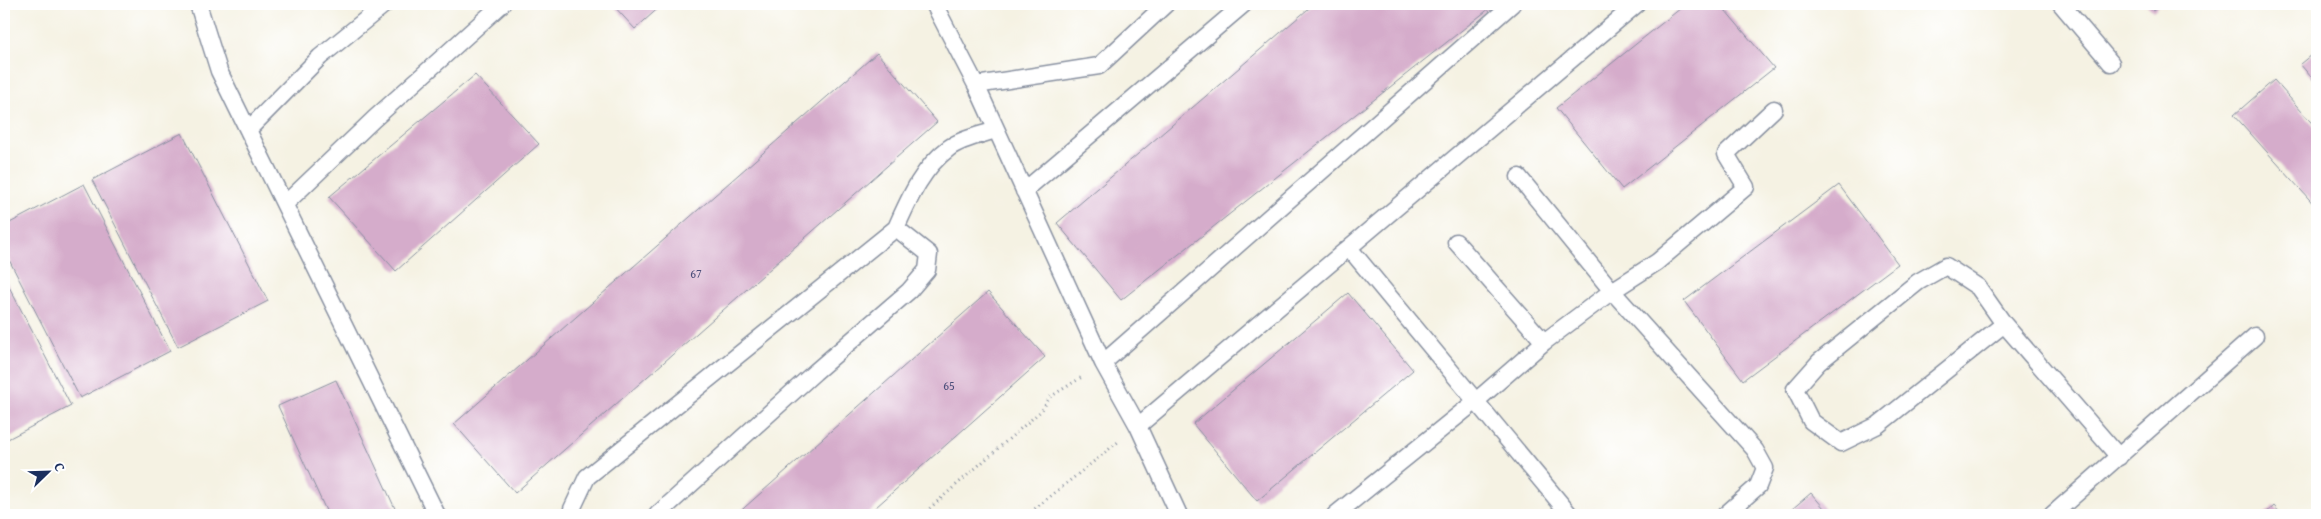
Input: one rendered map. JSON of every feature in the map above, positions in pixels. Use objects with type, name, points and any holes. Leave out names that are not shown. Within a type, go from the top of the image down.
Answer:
[{"type":"lane","points":[[198,4],[219,70],[437,515]]},
{"type":"lane","points":[[248,130],[320,57],[385,4]]},
{"type":"lane","points":[[285,204],[374,119],[502,4]]},
{"type":"lane","points":[[934,4],[976,85],[1103,363],[1138,426],[1180,515]]},
{"type":"lane","points":[[976,85],[1099,66],[1166,4]]},
{"type":"lane","points":[[1024,190],[1244,4]]},
{"type":"lane","points":[[1103,363],[1512,4]]},
{"type":"lane","points":[[1138,426],[1637,4]]},
{"type":"lane","points":[[2061,4],[2112,64]]},
{"type":"lane","points":[[1335,515],[1476,401],[1544,342],[1612,291],[1657,262],[1746,187],[1726,154],[1774,109]]},
{"type":"lane","points":[[575,515],[572,509],[587,477],[896,228],[911,195],[928,168],[950,147],[996,130]]},
{"type":"lane","points":[[1519,177],[1612,291],[1755,450],[1765,468],[1758,486],[1725,515]]},
{"type":"lane","points":[[657,515],[814,372],[909,291],[927,270],[929,254],[896,228]]},
{"type":"lane","points":[[1456,242],[1544,342]]},
{"type":"lane","points":[[1349,248],[1570,515]]},
{"type":"lane","points":[[2004,324],[1878,425],[1841,443],[1811,421],[1795,389],[1818,362],[1918,282],[1946,266],[1978,287],[2004,324],[2119,456]]},
{"type":"lane","points":[[2052,515],[2255,336]]},
{"type":"path","points":[[922,515],[1042,410],[1050,397],[1103,363]]},
{"type":"path","points":[[1027,515],[1138,426]]},
{"type":"building","points":[[612,4],[663,4],[635,29]]},
{"type":"building","points":[[1314,4],[1495,4],[1121,300],[1057,223]]},
{"type":"building","points":[[1686,4],[1720,4],[1774,68],[1622,189],[1556,108]]},
{"type":"building","points":[[2146,4],[2161,4],[2153,11]]},
{"type":"building","points":[[2317,50],[2317,84],[2300,64]]},
{"type":"building","points":[[877,53],[937,122],[515,493],[454,424]]},
{"type":"building","points":[[475,75],[539,144],[396,271],[329,197]]},
{"type":"building","points":[[2274,80],[2317,129],[2317,208],[2234,115]]},
{"type":"building","points":[[182,133],[268,301],[178,347],[92,180]]},
{"type":"building","points":[[84,184],[170,351],[80,398],[4,250],[4,226]]},
{"type":"building","points":[[1839,185],[1898,264],[1743,380],[1684,301]]},
{"type":"building","points":[[4,277],[71,406],[4,441]]},
{"type":"building","points":[[988,292],[1045,357],[867,515],[736,515]]},
{"type":"building","points":[[1348,293],[1413,370],[1257,501],[1193,424]]},
{"type":"building","points":[[336,380],[398,515],[328,515],[278,406]]},
{"type":"building","points":[[1811,493],[1830,515],[1785,515]]},
{"type":"building","points":[[2274,506],[2282,515],[2264,515]]}]
